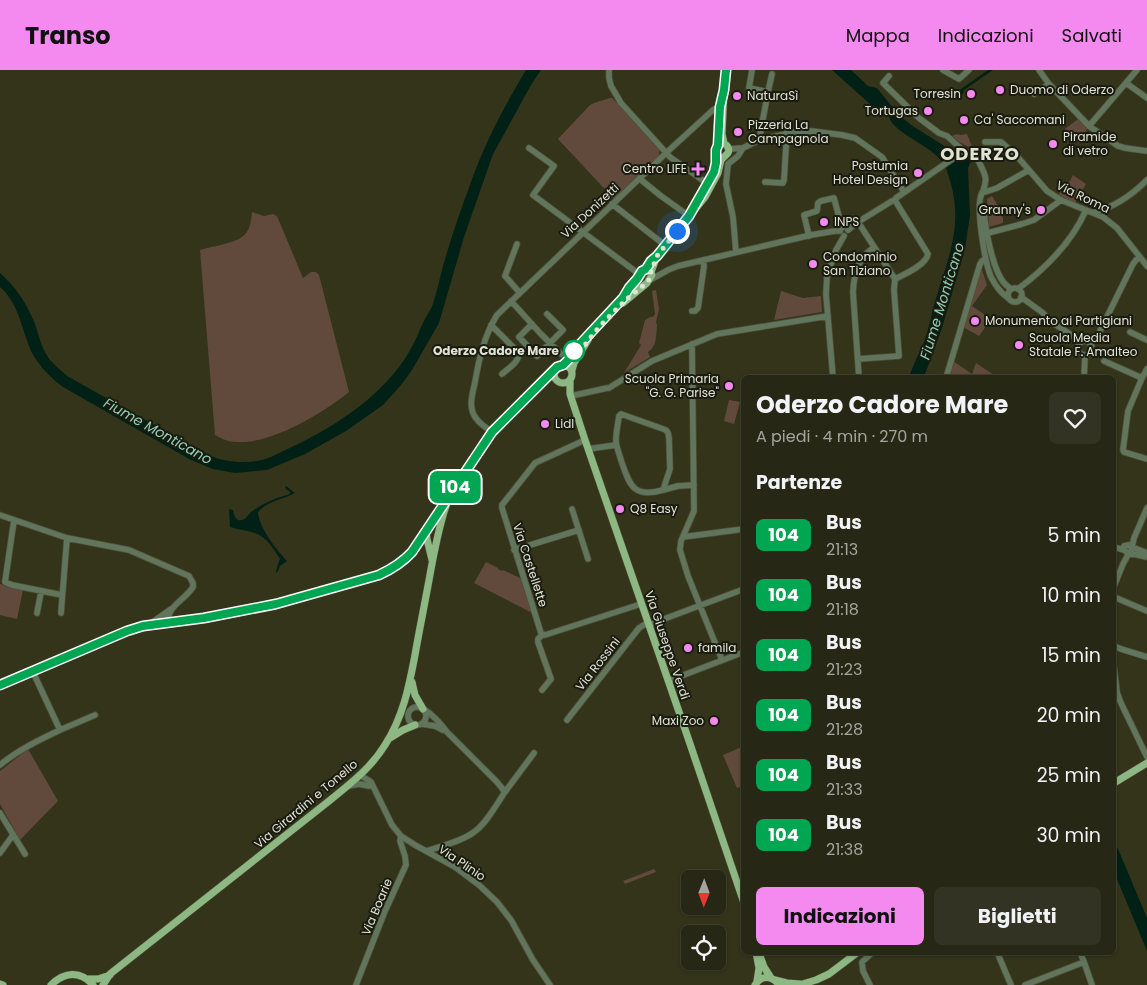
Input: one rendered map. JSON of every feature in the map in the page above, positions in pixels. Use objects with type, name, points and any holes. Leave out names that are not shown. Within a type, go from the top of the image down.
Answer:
[{"type":"main road","points":[[537,387],[550,382],[568,382],[570,380],[573,376],[574,363],[585,344],[648,276],[657,256],[709,190],[718,173],[722,150],[726,70]]},
{"type":"main road","points":[[689,216],[708,184],[722,150],[720,107],[724,90]]},
{"type":"main road","points":[[0,684],[127,631],[150,625],[204,618],[276,604],[379,575],[394,568],[412,552],[492,432],[555,369],[563,365],[578,346],[623,298],[642,271],[648,276]]},
{"type":"main road","points":[[638,276],[639,283],[648,276]]},
{"type":"main road","points":[[563,365],[568,366],[572,370]]},
{"type":"main road","points":[[555,369],[554,376],[560,382]]},
{"type":"main road","name":"Via Giuseppe Verdi","points":[[570,380],[571,395],[585,440],[741,894]]},
{"type":"main road","name":"Via Giuseppe Verdi","points":[[560,382],[571,395]]},
{"type":"main road","name":"Via Girardini e Tonello","points":[[51,985],[56,979],[71,974],[79,975],[86,979],[98,979],[110,974],[254,862],[346,787],[372,763],[390,738],[403,711],[437,541],[449,497]]},
{"type":"main road","points":[[426,531],[430,530],[436,534],[437,541]]},
{"type":"main road","name":"Via Girardini e Tonello","points":[[426,531],[433,562]]},
{"type":"main road","points":[[412,552],[418,548],[424,549],[431,554]]},
{"type":"main road","points":[[411,677],[415,695],[424,709]]},
{"type":"main road","points":[[390,738],[403,730],[419,725]]},
{"type":"main road","points":[[1116,782],[1147,763]]},
{"type":"main road","points":[[755,984],[759,968],[758,955]]},
{"type":"main road","points":[[759,955],[762,963],[775,981]]},
{"type":"main road","points":[[755,984],[764,978],[799,985],[829,974],[854,955]]},
{"type":"main road","name":"Via Girardini e Tonello","points":[[103,985],[110,974]]},
{"type":"main road","points":[[86,979],[93,985]]},
{"type":"street","points":[[609,70],[611,86],[621,103],[670,157],[708,184]]},
{"type":"street","points":[[752,70],[749,88],[768,92]]},
{"type":"street","points":[[943,70],[959,78],[969,70]]},
{"type":"street","points":[[1039,70],[1089,126],[1118,146],[1147,151]]},
{"type":"street","points":[[1089,126],[1137,70]]},
{"type":"street","points":[[759,140],[772,74]]},
{"type":"street","points":[[889,76],[883,82],[919,118],[948,136],[962,154]]},
{"type":"street","points":[[1034,94],[1047,81]]},
{"type":"street","points":[[1126,83],[1147,98]]},
{"type":"street","name":"Via Donizetti","points":[[492,432],[477,420],[473,413],[472,395],[479,358],[491,325],[497,315],[712,110],[720,107]]},
{"type":"street","points":[[722,150],[743,148],[759,140],[811,130],[855,138],[882,157],[904,192]]},
{"type":"street","points":[[764,182],[783,183],[786,134]]},
{"type":"street","name":"Via Roma","points":[[985,142],[1002,142],[1047,190],[1061,200],[1103,216],[1117,228],[1147,266]]},
{"type":"street","points":[[529,148],[554,166],[533,195],[638,276]]},
{"type":"street","points":[[736,252],[733,217],[726,184],[728,164],[738,156],[743,148]]},
{"type":"street","points":[[648,276],[660,274],[678,266],[736,252],[809,236],[844,231],[894,200],[939,168],[962,154],[971,152],[975,154],[986,174],[984,192],[980,199],[985,259],[992,278],[1000,291],[1011,301],[1019,301],[1022,297]]},
{"type":"street","points":[[984,192],[997,188],[1029,170]]},
{"type":"street","points":[[640,179],[689,216]]},
{"type":"street","points":[[1095,212],[1106,208],[1140,187],[1147,180]]},
{"type":"street","points":[[809,236],[804,215],[814,213],[818,203],[821,201],[834,198],[844,231],[833,256],[826,294],[833,375]]},
{"type":"street","points":[[894,200],[928,254],[926,260],[921,264],[895,279]]},
{"type":"street","points":[[984,235],[1034,220],[1061,200]]},
{"type":"street","points":[[612,204],[666,246]]},
{"type":"street","points":[[1103,216],[1106,208]]},
{"type":"street","points":[[1008,298],[1008,294],[1035,276],[1058,253],[1071,237],[1086,210]]},
{"type":"street","points":[[858,222],[895,279],[894,290],[899,356],[858,359]]},
{"type":"street","points":[[984,235],[998,273],[1005,284],[1021,292],[1022,297],[1043,312],[1050,321],[1076,338],[1080,344]]},
{"type":"street","points":[[517,244],[505,276],[520,293]]},
{"type":"street","points":[[859,375],[853,283],[855,273],[863,256],[874,246]]},
{"type":"street","points":[[1085,355],[1090,352],[1090,344],[1098,335],[1133,264],[1140,257]]},
{"type":"street","points":[[947,375],[980,264],[985,259]]},
{"type":"street","points":[[692,311],[698,308],[704,266],[703,260]]},
{"type":"street","points":[[512,301],[561,354]]},
{"type":"street","points":[[532,324],[519,337],[537,356],[563,330],[547,314]]},
{"type":"street","points":[[571,395],[608,388],[652,361],[717,334],[828,316]]},
{"type":"street","points":[[491,325],[519,353],[517,360],[502,374]]},
{"type":"street","points":[[1130,332],[1147,340]]},
{"type":"street","points":[[1085,355],[1078,351],[1078,347],[1086,341],[1090,344]]},
{"type":"street","points":[[692,344],[694,511],[683,536],[680,555],[722,660]]},
{"type":"street","points":[[1084,375],[1085,355]]},
{"type":"street","points":[[1104,361],[1142,378]]},
{"type":"street","points":[[1147,369],[1128,411],[1123,450],[1124,452],[1147,459]]},
{"type":"street","points":[[663,490],[670,469],[668,433],[666,430],[621,414],[619,416],[616,444],[628,479],[633,487],[651,494],[678,486],[694,485]]},
{"type":"street","name":"Via Castellette","points":[[542,690],[551,679],[538,642],[542,635],[514,550],[502,505],[535,462],[585,440]]},
{"type":"street","points":[[588,449],[616,444]]},
{"type":"street","points":[[1116,581],[1127,549],[1147,508]]},
{"type":"street","points":[[572,509],[588,559]]},
{"type":"street","points":[[0,516],[67,538],[129,550],[189,576],[192,579],[193,587],[172,608],[150,625]]},
{"type":"street","points":[[14,520],[5,582],[62,596]]},
{"type":"street","points":[[683,536],[741,529]]},
{"type":"street","points":[[514,550],[579,530]]},
{"type":"street","points":[[61,613],[67,538]]},
{"type":"street","points":[[1116,547],[1147,553]]},
{"type":"street","points":[[1127,549],[1147,557]]},
{"type":"street","points":[[648,624],[741,589]]},
{"type":"street","points":[[37,612],[41,592]]},
{"type":"street","points":[[1116,598],[1147,611]]},
{"type":"street","points":[[542,635],[641,604]]},
{"type":"street","points":[[167,623],[167,618],[172,608]]},
{"type":"street","name":"Via Rossini","points":[[567,720],[639,628],[648,624]]},
{"type":"street","points":[[1116,647],[1147,657]]},
{"type":"street","points":[[1116,650],[1122,649]]},
{"type":"street","points":[[668,681],[741,653]]},
{"type":"street","points":[[32,670],[60,730]]},
{"type":"street","points":[[1116,680],[1121,702],[1147,757]]},
{"type":"street","points":[[447,732],[435,726],[413,724],[409,720],[409,712],[415,707],[428,712],[505,792]]},
{"type":"street","points":[[419,725],[426,721],[427,716],[424,709]]},
{"type":"street","points":[[0,765],[34,742],[95,715]]},
{"type":"street","points":[[426,851],[472,834],[481,825],[534,753]]},
{"type":"street","points":[[346,787],[360,784],[372,786],[369,773],[372,763]]},
{"type":"street","name":"Via Plinio","points":[[360,775],[363,781],[372,786],[392,825],[401,836],[468,876],[480,885],[496,902],[511,920],[533,960],[550,985]]},
{"type":"street","points":[[0,813],[25,854]]},
{"type":"street","points":[[0,853],[13,835]]},
{"type":"street","name":"Via Boarie","points":[[356,985],[385,911],[406,865],[400,841],[401,836]]},
{"type":"street","points":[[870,955],[862,962],[863,971],[870,985]]},
{"type":"street","points":[[998,955],[1011,985]]},
{"type":"street","points":[[1081,955],[1092,985]]},
{"type":"street","points":[[1025,985],[1084,962]]},
{"type":"shaded area","points":[[610,98],[618,104],[660,150],[658,157],[614,199],[558,139],[590,105]]},
{"type":"shaded area","points":[[1078,119],[1088,128],[1078,143],[1065,129]]},
{"type":"shaded area","points":[[967,134],[973,149],[952,136]]},
{"type":"shaded area","points":[[1073,175],[1086,184],[1075,203],[1058,195],[1063,190],[1060,186],[1064,186],[1070,181]]},
{"type":"shaded area","points":[[992,196],[1000,209],[1003,223],[989,227],[987,199]]},
{"type":"shaded area","points":[[252,212],[264,216],[273,214],[277,216],[303,278],[311,272],[316,272],[319,275],[349,392],[311,418],[281,433],[251,441],[234,442],[215,435],[200,250],[228,243],[245,235],[251,223]]},
{"type":"shaded area","points":[[981,267],[987,285],[972,306],[991,319],[979,336],[961,326]]},
{"type":"shaded area","points":[[656,290],[659,309],[656,322],[656,340],[648,352],[650,357],[624,373],[641,345],[639,343],[645,320],[653,317],[655,314],[652,291]]},
{"type":"shaded area","points":[[781,291],[803,298],[821,296],[822,312],[774,320]]},
{"type":"shaded area","points":[[953,361],[972,374],[976,363],[994,375],[949,375]]},
{"type":"shaded area","points":[[729,400],[740,402],[734,424],[724,421]]},
{"type":"shaded area","points":[[486,562],[522,579],[534,614],[474,583]]},
{"type":"shaded area","points":[[0,584],[23,590],[17,619],[0,615]]},
{"type":"shaded area","points":[[741,747],[741,786],[737,788],[723,755]]},
{"type":"shaded area","points":[[28,749],[58,801],[20,840],[0,804],[0,771]]},
{"type":"shaded area","points":[[654,869],[656,872],[625,884],[623,881]]},
{"type":"water","name":"Fiume Monticano","points":[[526,70],[541,70],[493,154],[464,237],[439,323],[412,370],[401,385],[383,405],[346,431],[305,454],[267,470],[235,473],[213,469],[191,460],[63,387],[46,372],[32,353],[16,309],[0,287],[0,273],[25,303],[47,356],[67,376],[208,455],[223,460],[239,462],[263,460],[317,434],[336,423],[371,397],[401,365],[412,347],[433,304],[454,229],[488,140]]},
{"type":"water","name":"Fiume Monticano","points":[[832,70],[851,70],[868,86],[877,88],[898,114],[911,125],[946,147],[957,160],[964,161],[972,158],[974,161],[970,163],[968,168],[970,215],[965,249],[942,328],[925,375],[910,375],[926,337],[952,244],[955,215],[954,200],[945,166],[940,159],[898,129],[889,118],[886,109],[880,113]]},
{"type":"water","points":[[988,70],[993,70],[964,90],[963,94],[958,95],[961,89]]},
{"type":"water","points":[[286,486],[295,493],[271,503],[258,512],[261,525],[287,561],[280,566],[277,573],[280,559],[272,547],[259,535],[230,527],[229,509],[233,510],[238,520],[242,520],[261,506],[290,494],[285,488]]},
{"type":"water","points":[[1116,845],[1147,918],[1147,951],[1116,877]]},
{"type":"bus line","name":"104","points":[[0,685],[32,670],[143,626],[204,618],[276,604],[379,575],[404,561],[412,552],[492,432],[557,367],[563,365],[568,360],[578,346],[623,298],[639,274],[646,269],[689,215],[714,172],[718,145],[720,107],[726,70]]},
{"type":"place","name":"Duomo di Oderzo","points":[[1000,90]]},
{"type":"place","name":"Torresin","points":[[971,94]]},
{"type":"place","name":"NaturaSì","points":[[737,96]]},
{"type":"place","name":"Tortugas","points":[[928,111]]},
{"type":"place","name":"Ca' Saccomani","points":[[964,120]]},
{"type":"place","name":"Pizzeria La Campagnola","points":[[738,132]]},
{"type":"place","name":"Piramide di vetro","points":[[1053,144]]},
{"type":"place","name":"Centro LIFE","points":[[698,169]]},
{"type":"place","name":"Postumia Hotel Design","points":[[918,173]]},
{"type":"place","name":"Granny's","points":[[1041,210]]},
{"type":"place","name":"INPS","points":[[824,222]]},
{"type":"place","name":"Condominio San Tiziano","points":[[813,264]]},
{"type":"place","name":"Monumento ai Partigiani","points":[[975,321]]},
{"type":"place","name":"Scuola Media Statale F. Amalteo","points":[[1019,345]]},
{"type":"place","name":"Oderzo Cadore Mare","points":[[574,351]]},
{"type":"place","name":"Scuola Primaria \"G. G. Parise\"","points":[[729,386]]},
{"type":"place","name":"Lidl","points":[[545,424]]},
{"type":"place","name":"Q8 Easy","points":[[620,509]]},
{"type":"place","name":"famila","points":[[688,648]]},
{"type":"place","name":"Maxi Zoo","points":[[714,721]]},
{"type":"district","name":"ODERZO","points":[[980,154]]},
{"type":"route","points":[[574,351],[579,354],[585,344],[606,320],[649,281],[657,256],[677,231]]}]
